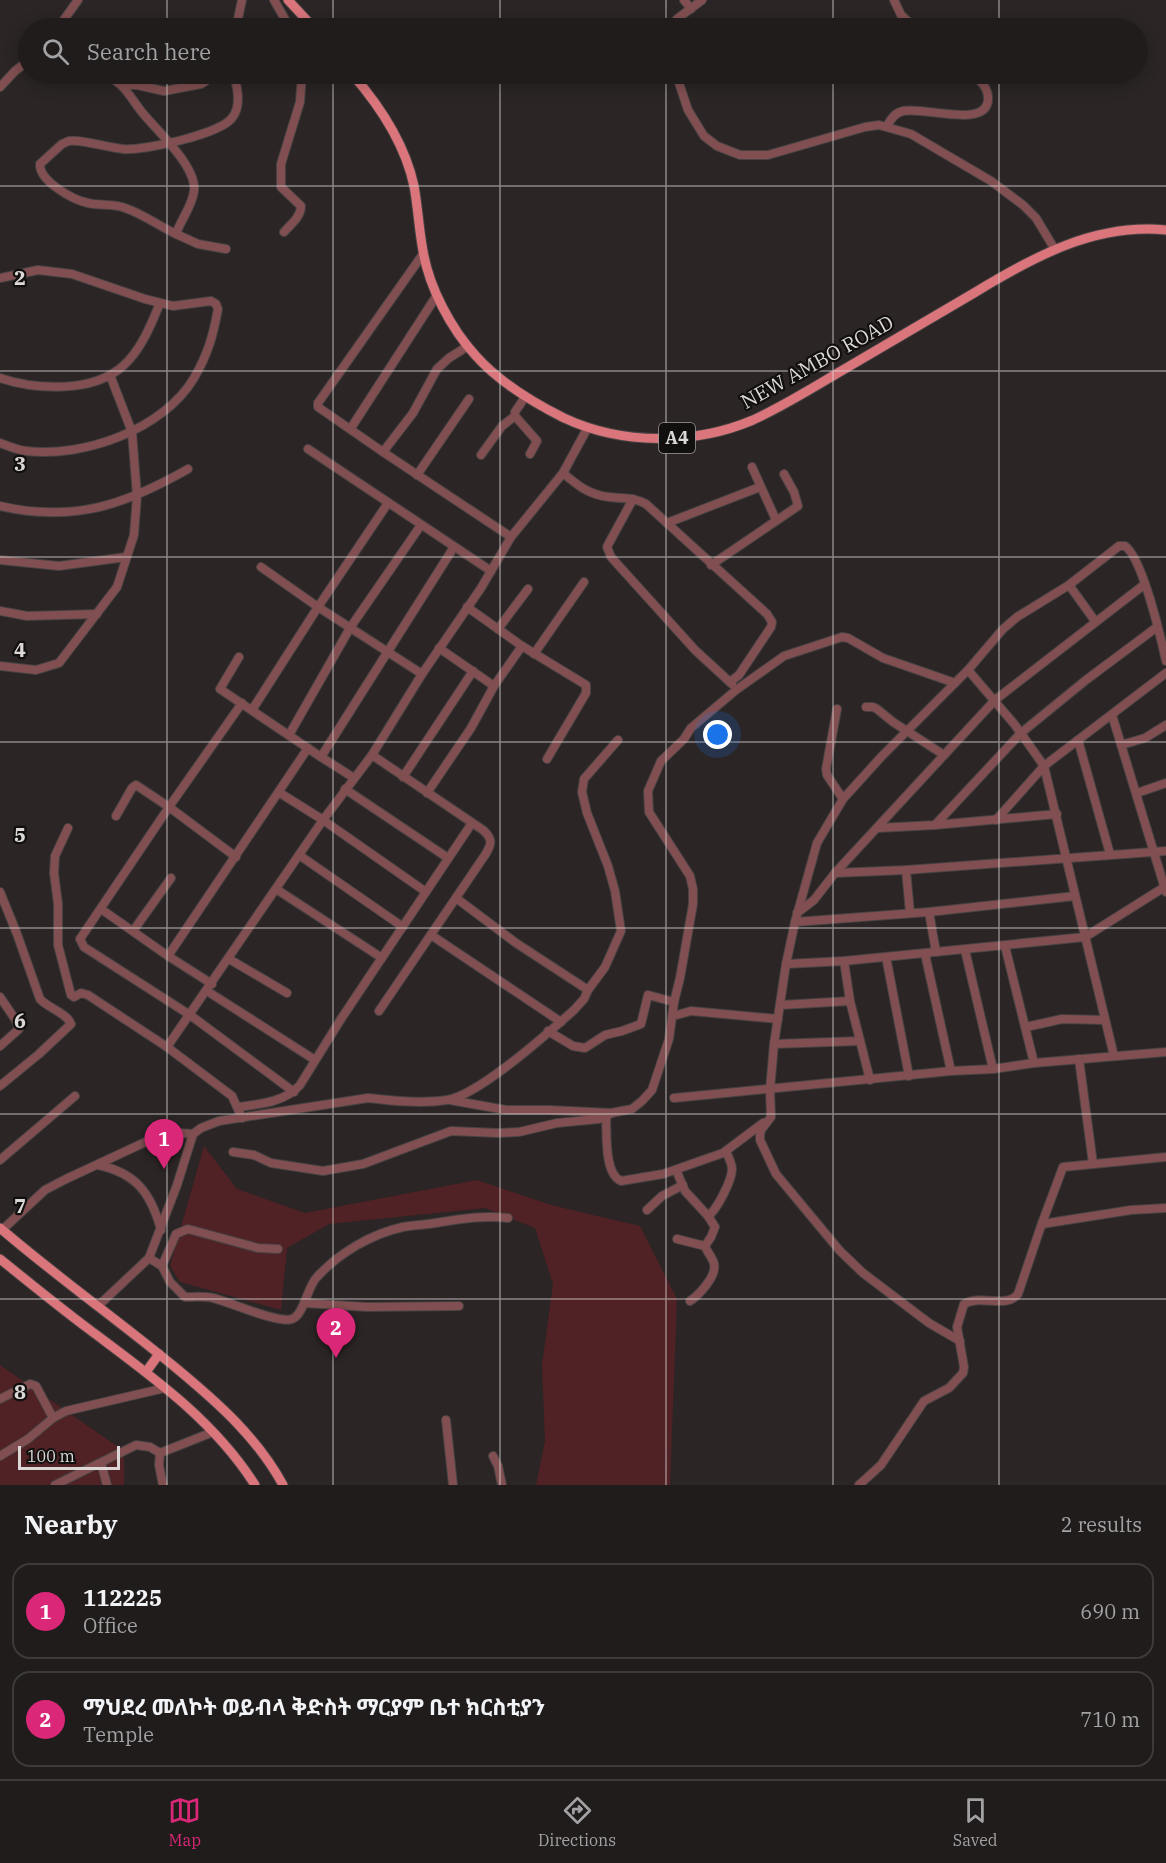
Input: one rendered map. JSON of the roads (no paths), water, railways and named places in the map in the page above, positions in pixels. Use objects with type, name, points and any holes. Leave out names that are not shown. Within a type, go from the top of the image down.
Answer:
[{"type":"main road","points":[[288,0],[305,18]]},
{"type":"main road","name":"NEW AMBO ROAD","points":[[359,84],[390,125],[401,146],[414,185],[423,254],[437,295],[448,318],[468,346],[476,357],[503,381],[535,404],[588,427],[612,434],[668,438],[690,437],[727,429],[754,419],[794,399],[1054,248],[1107,233],[1166,230]]},
{"type":"main road","points":[[1,1229],[218,1403],[254,1442],[283,1485]]},
{"type":"main road","points":[[0,1259],[165,1388],[213,1432],[255,1485]]},
{"type":"main road","points":[[146,1372],[159,1354]]},
{"type":"street","points":[[66,18],[78,0]]},
{"type":"street","points":[[238,18],[242,0]]},
{"type":"street","points":[[274,0],[284,18]]},
{"type":"street","points":[[684,0],[691,9]]},
{"type":"street","points":[[678,18],[702,0]]},
{"type":"street","points":[[894,0],[904,18]]},
{"type":"street","points":[[0,87],[18,70]]},
{"type":"street","points":[[121,85],[137,85],[164,91],[201,84]]},
{"type":"street","points":[[226,249],[198,244],[126,208],[86,203],[44,177],[40,164],[62,144],[69,141],[126,149],[170,143],[195,136],[231,120],[237,106],[236,84]]},
{"type":"street","points":[[284,232],[300,215],[301,210],[301,206],[281,187],[281,164],[300,102],[301,84]]},
{"type":"street","points":[[679,84],[688,110],[704,136],[717,146],[740,155],[768,155],[879,125],[911,134],[991,181],[1023,206],[1036,218],[1054,248]]},
{"type":"street","points":[[887,126],[895,115],[903,111],[964,116],[981,112],[987,106],[988,99],[983,84]]},
{"type":"street","points":[[121,85],[170,143],[194,179],[190,207],[178,225],[176,234]]},
{"type":"street","points":[[423,254],[318,403],[322,411],[351,428],[383,452],[511,537]]},
{"type":"street","points":[[0,278],[38,270],[72,274],[160,303],[173,306],[211,301],[218,309],[211,344],[194,379],[176,401],[132,432],[87,447],[54,452],[24,451],[0,443]]},
{"type":"street","points":[[351,428],[437,295]]},
{"type":"street","points":[[0,378],[38,387],[55,388],[110,375],[124,366],[141,343],[160,303]]},
{"type":"street","points":[[383,452],[413,413],[437,369],[468,346]]},
{"type":"street","points":[[0,666],[36,670],[59,663],[117,587],[134,535],[137,496],[132,432],[110,375]]},
{"type":"street","points":[[481,455],[502,426],[515,416],[515,412],[525,397]]},
{"type":"street","points":[[417,475],[469,399]]},
{"type":"street","points":[[515,416],[537,441],[530,454]]},
{"type":"street","points":[[167,1047],[323,820],[372,755],[422,674],[491,572],[511,537],[563,473],[588,427]]},
{"type":"street","points":[[308,449],[491,572]]},
{"type":"street","points":[[752,467],[776,520]]},
{"type":"street","points":[[0,506],[22,511],[58,513],[111,505],[137,496],[188,469]]},
{"type":"street","points":[[563,473],[582,489],[595,494],[633,499],[646,504],[767,614],[771,627],[738,676],[730,682]]},
{"type":"street","points":[[711,565],[796,508],[799,504],[784,474]]},
{"type":"street","points":[[667,523],[760,488]]},
{"type":"street","points":[[633,499],[609,543],[608,551],[624,573],[695,650],[736,690]]},
{"type":"street","points":[[252,711],[388,503]]},
{"type":"street","points":[[289,735],[350,628],[421,525]]},
{"type":"street","points":[[960,1341],[929,1323],[898,1300],[840,1251],[776,1174],[760,1140],[761,1130],[771,1117],[770,1089],[774,1044],[786,964],[796,917],[817,843],[843,799],[906,731],[968,670],[1006,626],[1069,585],[1119,546],[1125,546],[1134,553],[1157,627],[1164,642],[1166,660]]},
{"type":"street","points":[[321,757],[454,547]]},
{"type":"street","points":[[0,560],[59,566],[126,557]]},
{"type":"street","points":[[261,567],[422,674]]},
{"type":"street","points":[[534,654],[584,582]]},
{"type":"street","points":[[796,917],[995,700],[1145,584]]},
{"type":"street","points":[[1069,585],[1095,621]]},
{"type":"street","points":[[498,629],[528,589]]},
{"type":"street","points":[[467,607],[534,654],[585,685],[586,693],[547,759]]},
{"type":"street","points":[[0,611],[27,616],[97,614]]},
{"type":"street","points":[[935,825],[1021,733],[1086,680],[1157,627]]},
{"type":"street","points":[[233,1152],[254,1155],[271,1163],[323,1171],[363,1164],[451,1131],[519,1132],[632,1109],[652,1090],[669,1039],[693,904],[690,876],[649,812],[648,791],[661,761],[684,739],[691,728],[765,668],[784,656],[842,637],[848,638],[883,658],[955,683]]},
{"type":"street","points":[[427,793],[471,728],[494,686],[522,646]]},
{"type":"street","points":[[440,648],[494,686]]},
{"type":"street","points":[[238,657],[220,689],[354,778]]},
{"type":"street","points":[[968,670],[995,700],[1044,766],[1114,1056]]},
{"type":"street","points":[[404,777],[473,671]]},
{"type":"street","points":[[996,820],[1044,766],[1112,716],[1166,672]]},
{"type":"street","points":[[242,704],[100,909],[82,936],[81,943],[190,1015],[294,1092]]},
{"type":"street","points":[[866,707],[873,706],[878,709],[906,731],[944,755]]},
{"type":"street","points":[[837,709],[826,769],[827,775],[843,799]]},
{"type":"street","points":[[786,964],[925,954],[1085,937],[1165,890],[1112,716]]},
{"type":"street","points":[[1121,746],[1145,738],[1166,725]]},
{"type":"street","points":[[448,1100],[491,1077],[561,1022],[584,999],[605,967],[621,931],[610,874],[587,813],[582,792],[584,778],[618,740]]},
{"type":"street","points":[[1078,740],[1110,854]]},
{"type":"street","points":[[168,956],[280,793],[308,748]]},
{"type":"street","points":[[372,755],[472,823],[489,836],[491,845],[379,1011]]},
{"type":"street","points":[[1137,793],[1166,783]]},
{"type":"street","points":[[116,816],[136,785],[236,857]]},
{"type":"street","points":[[345,789],[448,858]]},
{"type":"street","points":[[280,793],[426,892]]},
{"type":"street","points":[[878,828],[1056,814]]},
{"type":"street","points":[[238,1107],[262,1104],[294,1092],[472,823]]},
{"type":"street","points":[[68,828],[55,856],[54,873],[58,904],[58,945],[71,995],[74,997],[81,993],[88,995],[167,1047],[232,1096],[242,1118]]},
{"type":"street","points":[[835,873],[1166,851]]},
{"type":"street","points":[[299,855],[403,927]]},
{"type":"street","points":[[906,870],[910,913]]},
{"type":"street","points":[[133,931],[171,878]]},
{"type":"street","points":[[276,889],[381,958]]},
{"type":"street","points":[[0,892],[40,999],[44,1004],[69,1019],[71,1024],[0,1086]]},
{"type":"street","points":[[796,917],[929,912],[1075,896]]},
{"type":"street","points":[[456,898],[516,943],[588,990]]},
{"type":"street","points":[[100,909],[212,984]]},
{"type":"street","points":[[929,912],[936,952]]},
{"type":"street","points":[[431,935],[561,1022]]},
{"type":"street","points":[[1005,946],[1034,1063]]},
{"type":"street","points":[[965,950],[993,1069]]},
{"type":"street","points":[[925,954],[951,1071]]},
{"type":"street","points":[[886,957],[909,1076]]},
{"type":"street","points":[[229,959],[287,993]]},
{"type":"street","points":[[844,961],[850,1001],[870,1080]]},
{"type":"street","points":[[207,991],[315,1060]]},
{"type":"street","points":[[548,1031],[573,1046],[584,1049],[605,1035],[641,1024],[648,995],[674,1002]]},
{"type":"street","points":[[0,997],[19,1029],[0,1046]]},
{"type":"street","points":[[780,1005],[850,1001]]},
{"type":"street","points":[[673,1016],[691,1011],[778,1019]]},
{"type":"street","points":[[1026,1027],[1062,1019],[1105,1020]]},
{"type":"street","points":[[774,1044],[860,1041]]},
{"type":"street","points":[[675,1098],[1166,1052]]},
{"type":"street","points":[[1079,1059],[1093,1164]]},
{"type":"street","points":[[1,1156],[75,1096]]},
{"type":"street","points":[[1,1229],[45,1190],[167,1132],[193,1134],[207,1125],[368,1098],[448,1100],[506,1110],[549,1110],[608,1115]]},
{"type":"street","points":[[608,1115],[608,1157],[616,1179],[629,1180],[699,1163],[726,1151],[771,1117]]},
{"type":"street","points":[[98,1306],[149,1258],[161,1230],[193,1134]]},
{"type":"street","points":[[708,1216],[716,1208],[731,1177],[732,1166],[726,1151]]},
{"type":"street","points":[[860,1485],[881,1465],[924,1401],[949,1388],[963,1373],[964,1366],[957,1327],[964,1304],[970,1300],[1010,1300],[1018,1294],[1063,1167],[1166,1156]]},
{"type":"street","points":[[98,1165],[123,1172],[135,1182],[147,1195],[161,1230]]},
{"type":"street","points":[[676,1170],[686,1191],[714,1223],[715,1230],[705,1246]]},
{"type":"street","points":[[647,1210],[662,1196],[683,1185]]},
{"type":"street","points":[[1042,1224],[1131,1210],[1166,1208]]},
{"type":"street","points":[[149,1258],[162,1266],[170,1282],[185,1297],[220,1300],[282,1320],[293,1319],[298,1315],[309,1287],[317,1277],[337,1258],[359,1244],[405,1226],[494,1216],[508,1218]]},
{"type":"street","points":[[162,1266],[176,1234],[188,1229],[258,1248],[278,1249]]},
{"type":"street","points":[[676,1239],[705,1246],[714,1263],[714,1270],[704,1289],[690,1301]]},
{"type":"street","points":[[304,1303],[367,1307],[459,1306]]},
{"type":"street","points":[[0,1399],[30,1384],[36,1386],[53,1418]]},
{"type":"street","points":[[0,1456],[66,1411],[165,1388]]},
{"type":"street","points":[[446,1420],[453,1485]]},
{"type":"street","points":[[56,1485],[136,1445],[160,1453],[213,1432]]},
{"type":"street","points":[[160,1453],[159,1465],[163,1485]]},
{"type":"street","points":[[493,1456],[498,1466],[502,1485]]},
{"type":"street","points":[[101,1463],[107,1485]]},
{"type":"place","name":"112225","points":[[164,1169]]},
{"type":"place","name":"ማህደረ መለኮት ወይብላ ቅድስት ማርያም ቤተ ክርስቲያን","points":[[336,1358]]}]
